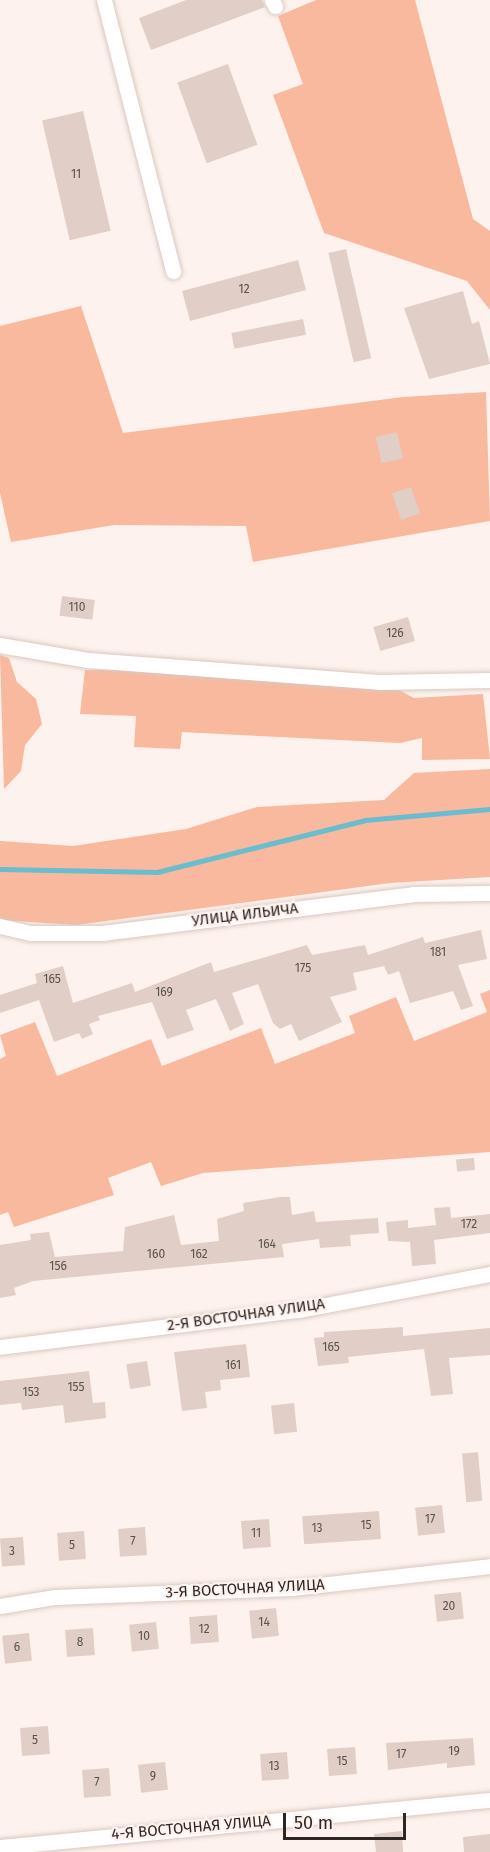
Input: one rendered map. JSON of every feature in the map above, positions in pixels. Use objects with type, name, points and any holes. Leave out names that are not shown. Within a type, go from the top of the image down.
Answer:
[{"type":"street","points":[[104,0],[173,271]]},
{"type":"street","points":[[0,645],[88,660],[379,682],[490,680]]},
{"type":"street","name":"УЛИЦА ИЛЬИЧА","points":[[0,926],[31,933],[102,933],[413,894],[490,893]]},
{"type":"street","name":"2-Я ВОСТОЧНАЯ УЛИЦА","points":[[0,1347],[299,1310],[490,1274]]},
{"type":"street","name":"3-Я ВОСТОЧНАЯ УЛИЦА","points":[[0,1606],[55,1597],[292,1588],[490,1566]]},
{"type":"street","name":"4-Я ВОСТОЧНАЯ УЛИЦА","points":[[0,1847],[490,1800]]},
{"type":"shaded area","points":[[316,0],[415,0],[473,219],[490,231],[490,310],[467,281],[324,233],[273,95],[303,84],[278,16]]},
{"type":"shaded area","points":[[81,306],[123,433],[403,397],[486,392],[490,521],[253,562],[246,526],[114,525],[11,542],[0,493],[0,326]]},
{"type":"shaded area","points":[[0,655],[9,658],[17,682],[36,699],[42,724],[25,745],[21,771],[4,789]]},
{"type":"shaded area","points":[[85,670],[257,670],[393,687],[414,698],[483,694],[490,759],[422,760],[422,738],[400,743],[182,732],[180,749],[134,747],[136,716],[80,714]]},
{"type":"shaded area","points":[[490,769],[490,877],[390,883],[76,925],[0,920],[0,841],[73,846],[186,829],[257,807],[384,800],[414,773]]},
{"type":"shaded area","points":[[490,990],[490,1152],[203,1173],[161,1186],[151,1162],[108,1178],[114,1195],[14,1227],[8,1212],[0,1215],[0,1059],[6,1056],[0,1035],[35,1022],[57,1076],[151,1039],[162,1066],[261,1028],[275,1064],[355,1033],[349,1016],[396,997],[414,1041],[487,1012],[480,994]]},
{"type":"building","points":[[186,0],[262,0],[265,7],[151,50],[139,18]]},
{"type":"building","points":[[228,64],[257,145],[207,163],[177,82]]},
{"type":"building","points":[[83,111],[111,231],[70,240],[42,120]]},
{"type":"building","points":[[346,249],[371,358],[354,362],[328,253]]},
{"type":"building","points":[[298,260],[306,290],[190,321],[182,291]]},
{"type":"building","points":[[463,291],[472,324],[479,321],[490,364],[429,379],[404,308]]},
{"type":"building","points":[[303,319],[306,335],[234,349],[231,333]]},
{"type":"building","points":[[397,432],[403,458],[382,463],[376,437]]},
{"type":"building","points":[[411,487],[420,513],[401,520],[392,494]]},
{"type":"building","points":[[62,596],[95,600],[92,620],[60,616]]},
{"type":"building","points":[[408,617],[415,641],[380,651],[373,627]]},
{"type":"building","points":[[481,930],[487,959],[458,965],[473,1006],[461,1010],[453,991],[410,1003],[399,971],[388,975],[384,966],[353,973],[357,990],[330,997],[342,1022],[299,1041],[291,1024],[280,1029],[273,1023],[258,984],[232,993],[244,1024],[230,1031],[216,999],[186,1010],[194,1030],[167,1039],[152,1002],[98,1016],[100,1020],[89,1024],[93,1034],[82,1039],[79,1033],[54,1042],[39,1000],[0,1013],[0,995],[37,983],[35,974],[63,966],[73,1003],[132,983],[135,992],[211,962],[214,972],[307,945],[312,955],[365,945],[368,955],[423,937],[425,943]]},
{"type":"building","points":[[474,1158],[475,1170],[457,1172],[456,1160]]},
{"type":"building","points":[[290,1197],[292,1215],[314,1211],[316,1222],[378,1218],[379,1233],[350,1235],[351,1246],[320,1248],[319,1239],[282,1244],[284,1257],[33,1281],[14,1288],[16,1295],[0,1298],[0,1245],[31,1240],[30,1234],[49,1232],[55,1257],[123,1251],[125,1227],[174,1215],[181,1245],[219,1241],[217,1219],[244,1211],[243,1203]]},
{"type":"building","points":[[450,1207],[451,1218],[490,1214],[490,1233],[434,1240],[436,1264],[412,1266],[410,1242],[388,1241],[386,1222],[408,1220],[408,1228],[436,1225],[434,1208]]},
{"type":"building","points":[[403,1327],[403,1336],[490,1328],[490,1355],[449,1358],[453,1394],[431,1396],[424,1349],[348,1357],[349,1363],[318,1366],[314,1338],[324,1337],[324,1332]]},
{"type":"building","points":[[246,1344],[250,1377],[220,1380],[221,1390],[205,1392],[207,1408],[182,1411],[174,1352]]},
{"type":"building","points":[[147,1361],[151,1386],[130,1389],[126,1364]]},
{"type":"building","points":[[89,1371],[93,1403],[105,1402],[106,1418],[65,1423],[63,1405],[22,1410],[21,1403],[0,1405],[0,1381]]},
{"type":"building","points":[[294,1403],[297,1432],[274,1434],[271,1405]]},
{"type":"building","points":[[478,1452],[482,1501],[466,1502],[462,1453]]},
{"type":"building","points":[[442,1505],[445,1533],[418,1536],[415,1508]]},
{"type":"building","points":[[379,1511],[381,1539],[304,1544],[302,1516]]},
{"type":"building","points":[[269,1519],[271,1547],[243,1549],[241,1521]]},
{"type":"building","points":[[145,1527],[147,1555],[120,1557],[118,1529]]},
{"type":"building","points":[[84,1531],[86,1559],[59,1561],[57,1533]]},
{"type":"building","points":[[23,1537],[25,1565],[2,1567],[0,1539]]},
{"type":"building","points":[[461,1592],[464,1619],[437,1622],[434,1595]]},
{"type":"building","points":[[276,1608],[279,1636],[252,1639],[249,1611]]},
{"type":"building","points":[[217,1615],[219,1642],[191,1644],[189,1617]]},
{"type":"building","points":[[156,1622],[159,1649],[132,1652],[129,1625]]},
{"type":"building","points":[[93,1628],[95,1655],[67,1657],[65,1630]]},
{"type":"building","points":[[29,1633],[32,1661],[5,1664],[2,1636]]},
{"type":"building","points":[[48,1726],[50,1754],[22,1756],[20,1728]]},
{"type":"building","points":[[473,1738],[475,1765],[447,1768],[447,1763],[388,1770],[386,1743]]},
{"type":"building","points":[[355,1747],[357,1774],[329,1776],[327,1749]]},
{"type":"building","points":[[287,1752],[289,1779],[262,1781],[260,1754]]},
{"type":"building","points":[[165,1762],[168,1790],[141,1793],[138,1765]]},
{"type":"building","points":[[109,1768],[111,1796],[84,1798],[82,1770]]},
{"type":"building","points":[[402,1831],[403,1852],[376,1852],[374,1834]]},
{"type":"building","points":[[490,1834],[490,1852],[464,1852],[463,1837]]},
{"type":"waterway","points":[[0,869],[157,872],[365,820],[490,809]]}]
